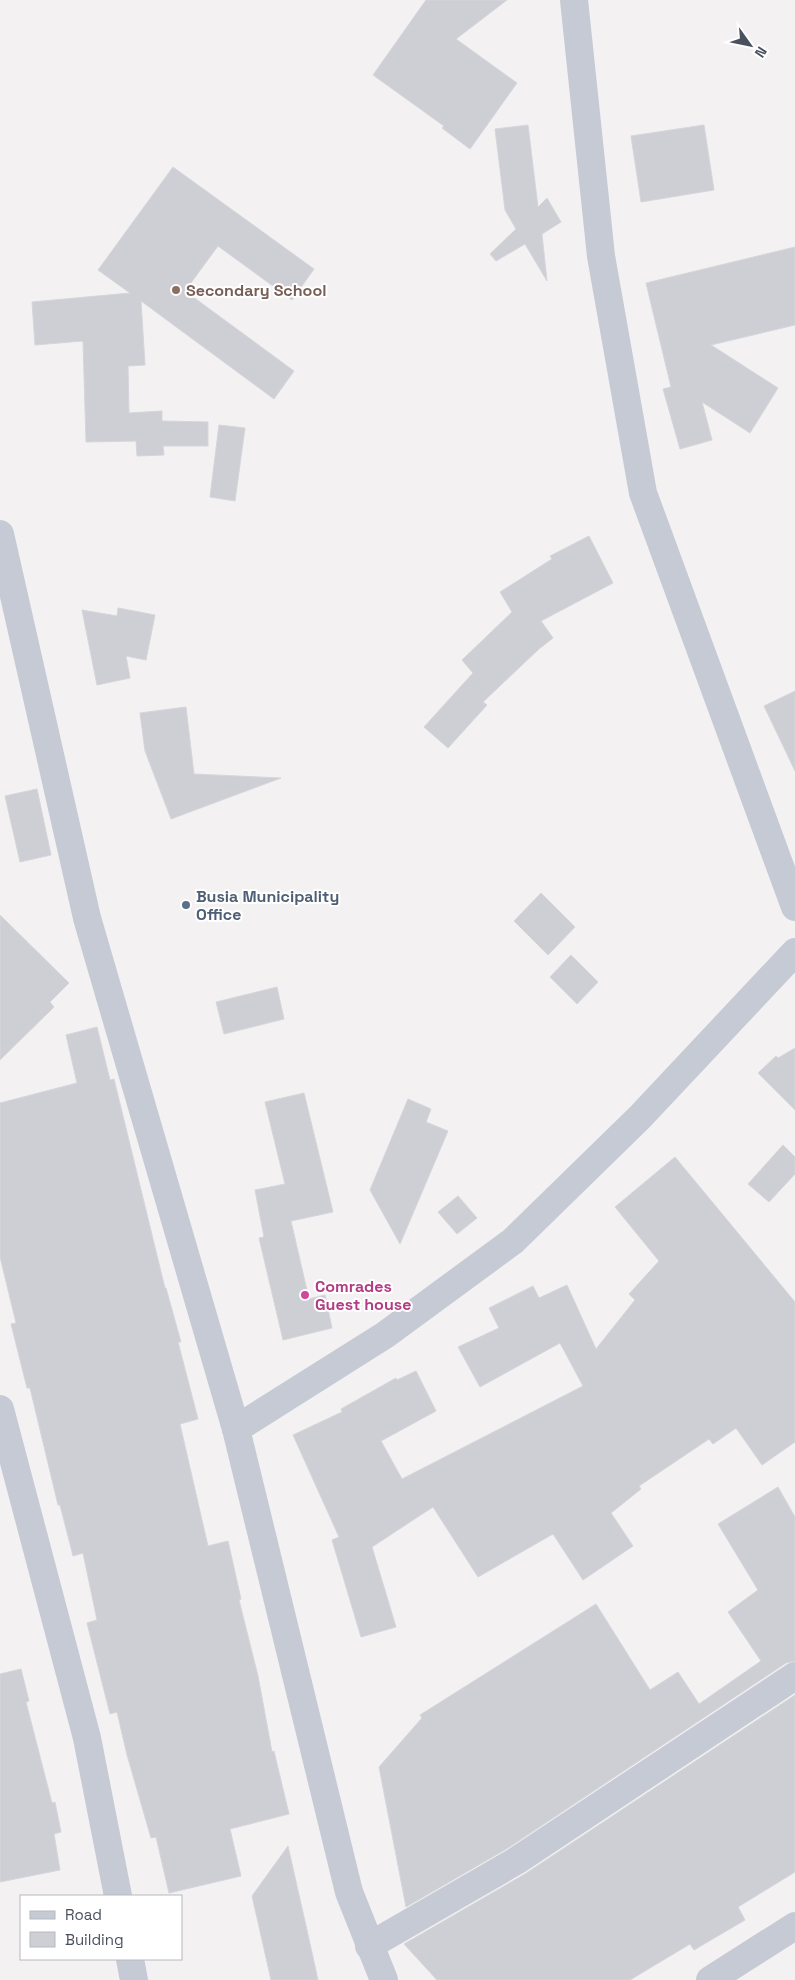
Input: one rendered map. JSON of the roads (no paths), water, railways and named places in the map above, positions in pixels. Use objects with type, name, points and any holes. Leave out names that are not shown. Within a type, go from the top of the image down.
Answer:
[{"type":"street","points":[[574,0],[600,256],[643,493],[795,907]]},
{"type":"street","points":[[0,534],[88,918],[236,1429],[349,1892],[384,1980]]},
{"type":"street","points":[[236,1429],[385,1335],[513,1241],[640,1117],[795,952]]},
{"type":"street","points":[[0,1409],[87,1738],[118,1895]]},
{"type":"street","points":[[369,1946],[516,1861],[795,1676]]},
{"type":"street","points":[[710,1980],[795,1926]]},
{"type":"street","points":[[130,1960],[134,1980]]},
{"type":"place","name":"Secondary School","points":[[176,290]]},
{"type":"place","name":"Busia Municipality Office","points":[[186,905]]},
{"type":"place","name":"Comrades Guest house","points":[[305,1295]]}]
